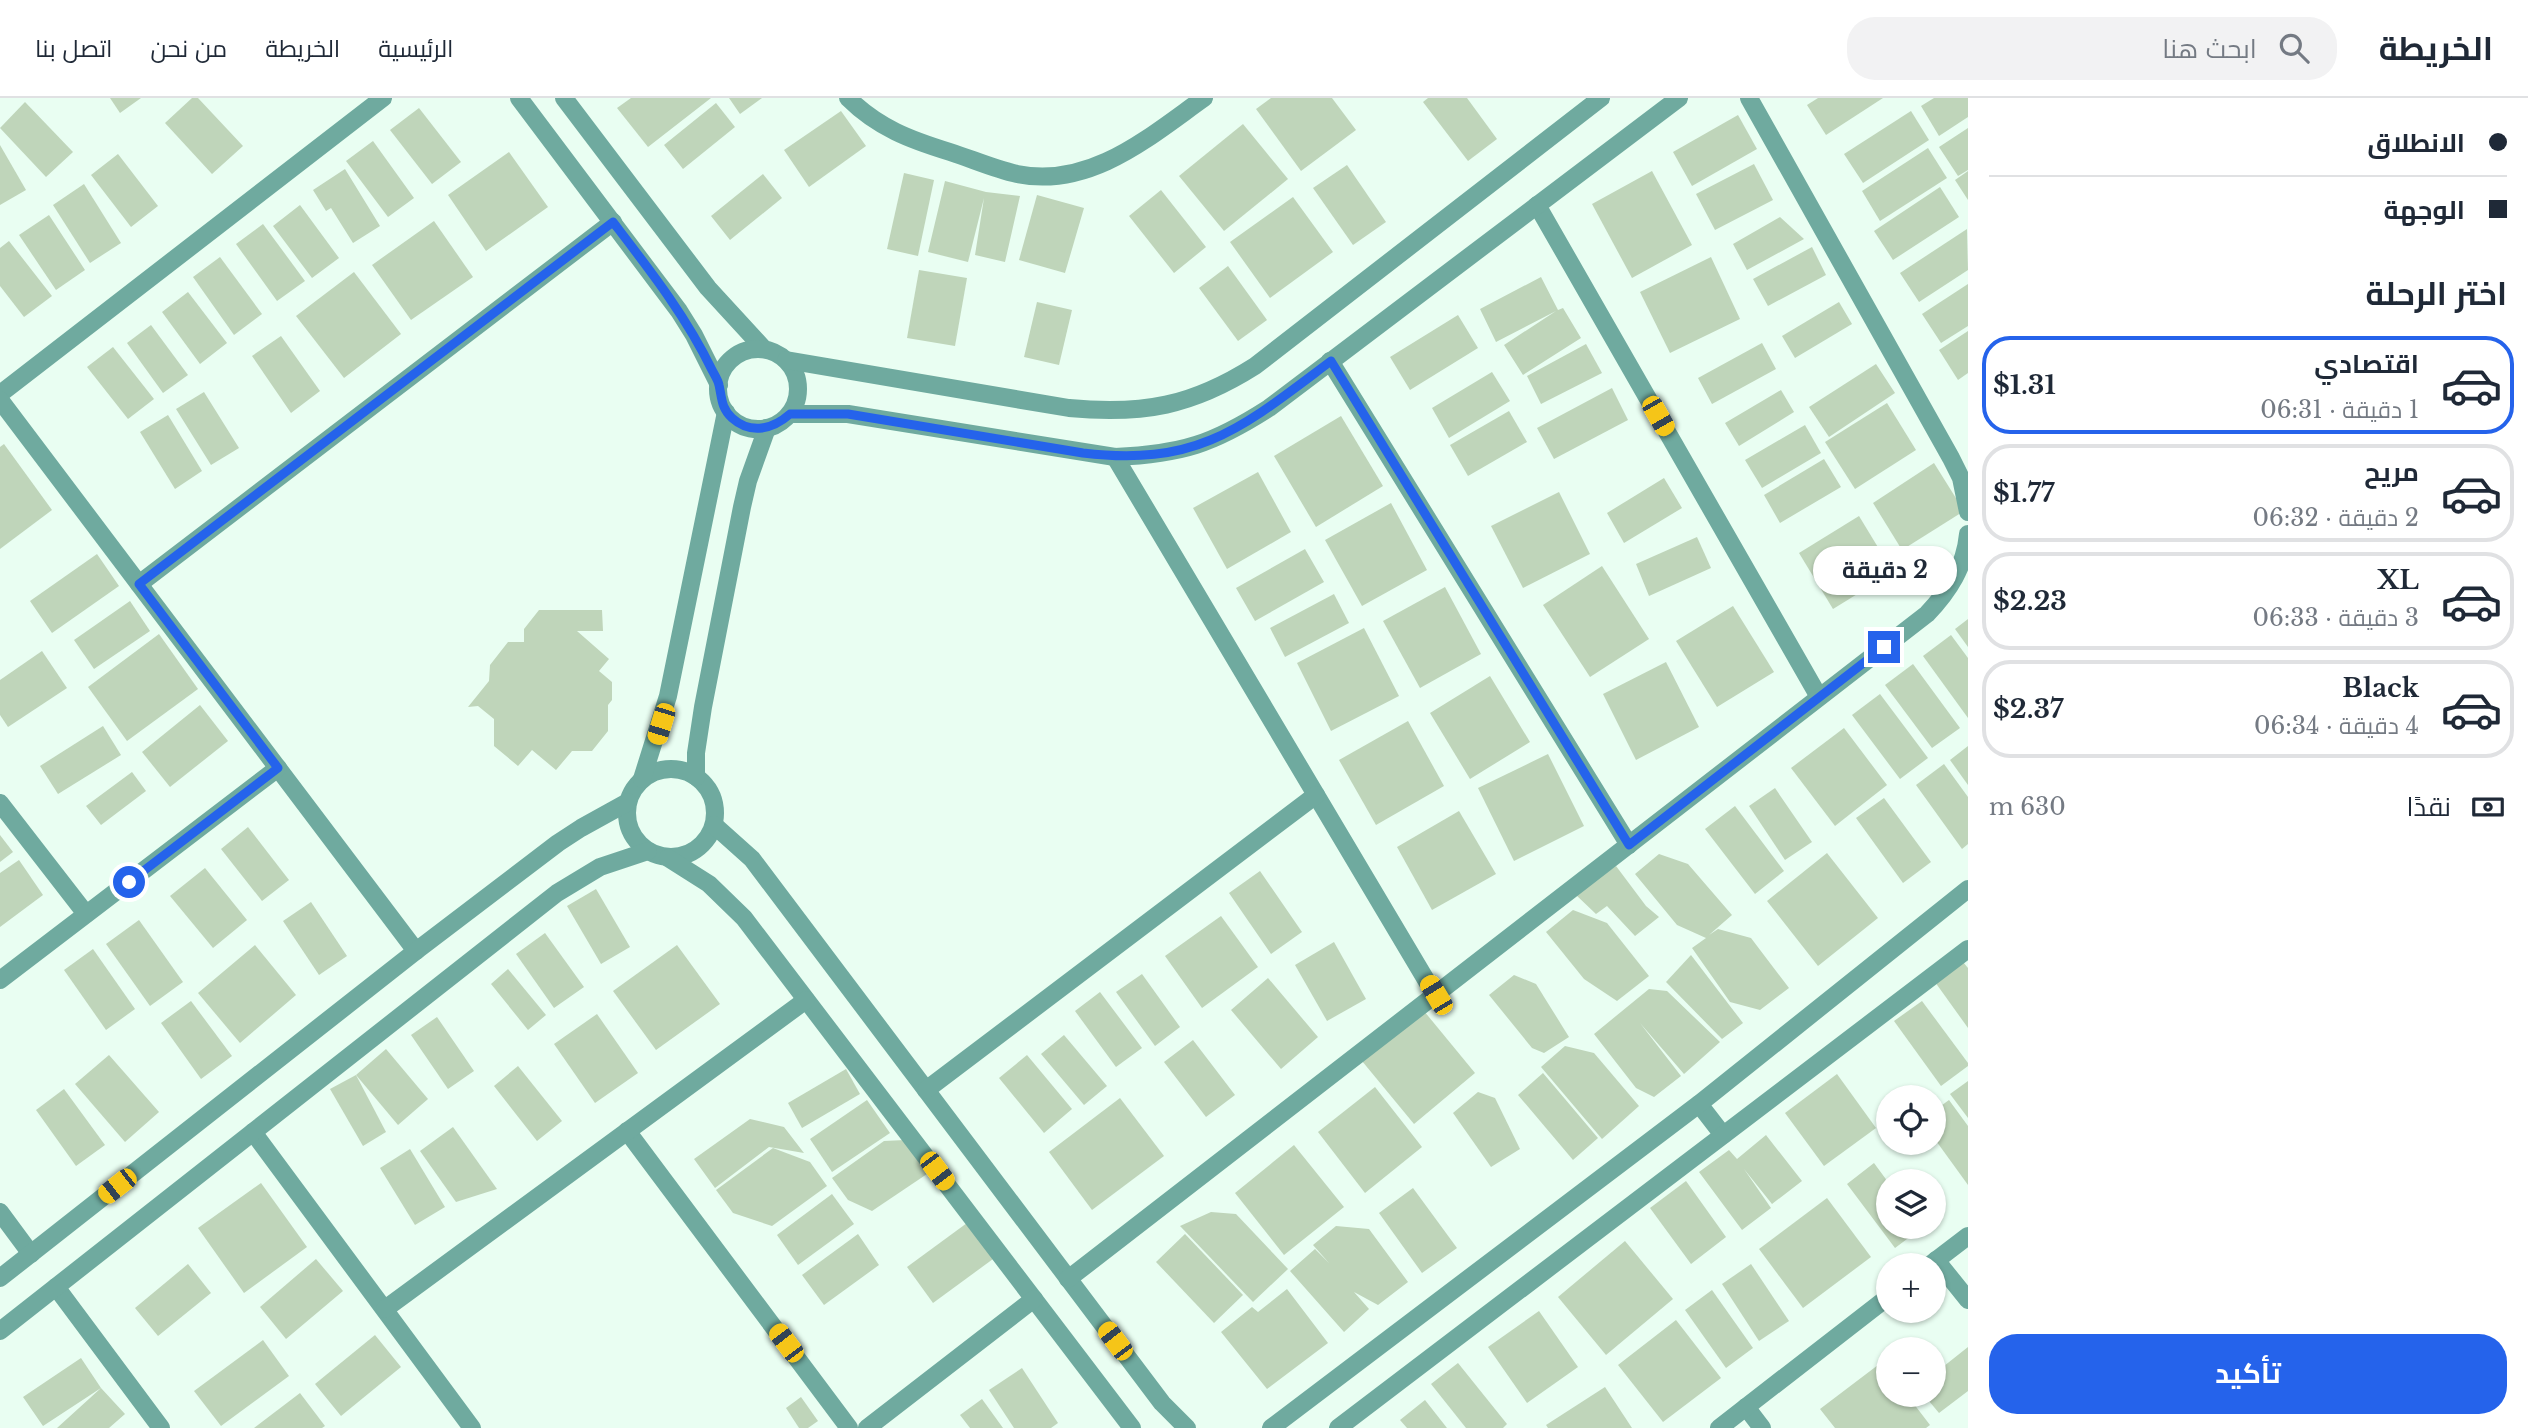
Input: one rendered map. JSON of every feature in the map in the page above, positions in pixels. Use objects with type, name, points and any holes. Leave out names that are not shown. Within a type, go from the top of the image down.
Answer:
[{"type":"street","points":[[383,98],[0,397],[416,951]]},
{"type":"street","points":[[519,98],[679,311],[719,384]]},
{"type":"street","points":[[565,98],[708,288],[764,349]]},
{"type":"street","points":[[848,98],[880,125],[901,136],[1018,174],[1046,176],[1074,173],[1127,153],[1186,104],[1204,98]]},
{"type":"street","points":[[786,360],[1069,408],[1122,411],[1154,408],[1194,397],[1233,380],[1255,366],[1601,98]]},
{"type":"street","points":[[790,414],[848,414],[1115,457],[1157,455],[1196,447],[1234,430],[1269,408],[1679,98]]},
{"type":"street","points":[[1749,98],[1951,458],[1961,478],[1968,512]]},
{"type":"street","points":[[1537,205],[1819,697]]},
{"type":"street","points":[[139,584],[613,222]]},
{"type":"street","points":[[764,349],[776,352],[786,360],[795,372],[797,401],[790,414],[780,423],[767,428],[744,426],[726,412],[720,399],[719,384],[722,372],[739,353],[764,349]]},
{"type":"street","points":[[1331,361],[1629,845]]},
{"type":"street","points":[[642,779],[668,696],[726,412]]},
{"type":"street","points":[[696,777],[696,753],[703,707],[742,507],[748,481],[767,428]]},
{"type":"street","points":[[1115,457],[1436,995]]},
{"type":"street","points":[[1068,1279],[1927,614],[1947,593],[1960,568],[1968,534]]},
{"type":"street","points":[[0,980],[278,768]]},
{"type":"street","points":[[668,858],[692,852],[709,836],[715,814],[710,793],[696,777],[682,770],[654,772],[642,779],[633,790],[626,816],[630,830],[638,842],[648,851],[668,858],[709,884],[744,918],[1132,1428]]},
{"type":"street","points":[[926,1090],[1316,794]]},
{"type":"street","points":[[0,1278],[416,951],[558,843],[628,802]]},
{"type":"street","points":[[0,803],[86,914]]},
{"type":"street","points":[[713,825],[752,859],[1162,1403],[1187,1428]]},
{"type":"street","points":[[0,1331],[557,892],[600,867],[648,851]]},
{"type":"street","points":[[1271,1428],[1699,1104],[1968,889]]},
{"type":"street","points":[[1338,1428],[1968,949]]},
{"type":"street","points":[[385,1309],[806,1000]]},
{"type":"street","points":[[1699,1104],[1723,1135]]},
{"type":"street","points":[[253,1132],[472,1428]]},
{"type":"street","points":[[627,1132],[849,1428]]},
{"type":"street","points":[[0,1212],[31,1254]]},
{"type":"street","points":[[1946,1253],[1968,1236]]},
{"type":"street","points":[[1946,1277],[1968,1300]]},
{"type":"street","points":[[56,1287],[161,1428]]},
{"type":"street","points":[[867,1428],[1034,1299]]},
{"type":"street","points":[[1719,1428],[1876,1306]]},
{"type":"street","points":[[1746,1407],[1762,1428]]},
{"type":"building","points":[[110,98],[141,98],[120,113]]},
{"type":"building","points":[[192,98],[198,98],[243,146],[212,174],[165,123]]},
{"type":"building","points":[[631,98],[711,98],[648,147],[617,108]]},
{"type":"building","points":[[729,98],[762,98],[740,114]]},
{"type":"building","points":[[1271,98],[1332,98],[1356,130],[1301,171],[1256,109]]},
{"type":"building","points":[[1428,98],[1467,98],[1497,139],[1468,161],[1423,102]]},
{"type":"building","points":[[1818,98],[1883,98],[1826,135],[1807,105]]},
{"type":"building","points":[[1934,98],[1968,98],[1968,117],[1939,136],[1921,106]]},
{"type":"building","points":[[25,102],[73,152],[46,177],[0,128]]},
{"type":"building","points":[[716,103],[735,127],[683,169],[664,145]]},
{"type":"building","points":[[419,108],[461,162],[432,184],[390,130]]},
{"type":"building","points":[[841,111],[866,146],[809,187],[784,150]]},
{"type":"building","points":[[1911,111],[1929,140],[1863,183],[1844,154]]},
{"type":"building","points":[[1738,115],[1757,149],[1692,186],[1673,152]]},
{"type":"building","points":[[1243,124],[1288,179],[1224,231],[1179,176]]},
{"type":"building","points":[[1968,128],[1968,170],[1958,176],[1939,147]]},
{"type":"building","points":[[373,141],[414,198],[388,217],[346,161]]},
{"type":"building","points":[[0,145],[26,190],[0,205]]},
{"type":"building","points":[[1928,148],[1947,178],[1880,221],[1862,191]]},
{"type":"building","points":[[509,152],[548,207],[486,251],[448,195]]},
{"type":"building","points":[[118,154],[158,206],[131,227],[91,175]]},
{"type":"building","points":[[1754,164],[1773,200],[1715,230],[1696,194]]},
{"type":"building","points":[[1347,165],[1386,222],[1353,245],[1313,188]]},
{"type":"building","points":[[345,169],[380,226],[353,243],[331,208],[326,211],[313,190]]},
{"type":"building","points":[[1652,171],[1692,245],[1632,278],[1592,204]]},
{"type":"building","points":[[1968,171],[1968,200],[1955,180]]},
{"type":"building","points":[[904,173],[934,180],[918,256],[887,249]]},
{"type":"building","points":[[763,174],[782,198],[730,240],[711,216]]},
{"type":"building","points":[[945,181],[986,192],[1020,196],[1005,262],[975,255],[984,198],[968,262],[928,252]]},
{"type":"building","points":[[84,184],[121,243],[90,263],[53,205]]},
{"type":"building","points":[[1940,187],[1959,217],[1893,260],[1874,231]]},
{"type":"building","points":[[1161,190],[1206,247],[1174,273],[1129,216]]},
{"type":"building","points":[[1037,195],[1084,208],[1065,273],[1019,260]]},
{"type":"building","points":[[1293,197],[1333,252],[1270,298],[1230,242]]},
{"type":"building","points":[[300,205],[339,258],[312,278],[273,226]]},
{"type":"building","points":[[49,215],[85,270],[56,290],[19,235]]},
{"type":"building","points":[[1780,217],[1804,239],[1747,270],[1733,244]]},
{"type":"building","points":[[434,221],[473,277],[411,320],[372,265]]},
{"type":"building","points":[[263,224],[305,281],[277,301],[236,244]]},
{"type":"building","points":[[1967,229],[1968,270],[1919,302],[1900,273]]},
{"type":"building","points":[[9,241],[52,296],[24,317],[0,286],[0,248]]},
{"type":"building","points":[[1812,247],[1826,275],[1768,306],[1753,279]]},
{"type":"building","points":[[220,257],[262,314],[234,335],[193,277]]},
{"type":"building","points":[[1711,257],[1740,319],[1670,353],[1640,292]]},
{"type":"building","points":[[1228,266],[1267,320],[1238,341],[1199,288]]},
{"type":"building","points":[[919,270],[967,278],[955,346],[907,338]]},
{"type":"building","points":[[354,272],[401,334],[344,378],[296,316]]},
{"type":"building","points":[[1541,277],[1558,310],[1563,308],[1581,338],[1523,375],[1504,345],[1556,311],[1496,342],[1480,309]]},
{"type":"building","points":[[1968,284],[1968,326],[1941,343],[1922,314]]},
{"type":"building","points":[[188,292],[227,343],[200,364],[162,312]]},
{"type":"building","points":[[1037,302],[1072,310],[1059,365],[1024,357]]},
{"type":"building","points":[[1839,302],[1852,324],[1795,358],[1782,336]]},
{"type":"building","points":[[1458,315],[1478,348],[1410,390],[1390,357]]},
{"type":"building","points":[[151,325],[188,375],[163,393],[127,343]]},
{"type":"building","points":[[1968,331],[1968,373],[1958,380],[1939,350]]},
{"type":"building","points":[[281,336],[320,391],[291,413],[252,356]]},
{"type":"building","points":[[1762,343],[1776,369],[1712,404],[1698,378]]},
{"type":"building","points":[[1586,344],[1602,373],[1541,404],[1527,376]]},
{"type":"building","points":[[113,347],[154,399],[128,419],[87,367]]},
{"type":"building","points":[[1876,364],[1895,393],[1829,437],[1809,407]]},
{"type":"building","points":[[1492,372],[1510,401],[1449,438],[1432,408]]},
{"type":"building","points":[[1612,388],[1628,420],[1554,459],[1537,428]]},
{"type":"building","points":[[1781,390],[1794,412],[1739,446],[1725,423]]},
{"type":"building","points":[[204,392],[239,448],[211,465],[176,409]]},
{"type":"building","points":[[1887,403],[1916,450],[1855,489],[1825,442]]},
{"type":"building","points":[[1509,411],[1527,442],[1468,476],[1450,445]]},
{"type":"building","points":[[168,415],[202,471],[175,489],[140,432]]},
{"type":"building","points":[[1341,416],[1383,486],[1316,527],[1274,456]]},
{"type":"building","points":[[1805,425],[1821,453],[1762,488],[1745,460]]},
{"type":"building","points":[[4,444],[52,510],[0,549],[0,447]]},
{"type":"building","points":[[1824,459],[1841,487],[1780,523],[1764,495]]},
{"type":"building","points":[[1934,463],[1964,511],[1902,550],[1873,503]]},
{"type":"building","points":[[1258,472],[1291,532],[1227,569],[1193,508]]},
{"type":"building","points":[[1664,478],[1682,508],[1624,543],[1607,513]]},
{"type":"building","points":[[1559,492],[1590,554],[1523,588],[1491,526]]},
{"type":"building","points":[[1391,503],[1427,570],[1362,606],[1325,540]]},
{"type":"building","points":[[1859,516],[1893,572],[1833,609],[1799,553]]},
{"type":"building","points":[[1697,537],[1711,568],[1649,596],[1636,564]]},
{"type":"building","points":[[1305,549],[1324,582],[1255,621],[1236,588]]},
{"type":"building","points":[[97,554],[119,586],[52,633],[30,601]]},
{"type":"building","points":[[1602,566],[1649,639],[1590,677],[1543,605]]},
{"type":"building","points":[[1445,587],[1481,654],[1420,688],[1383,621]]},
{"type":"building","points":[[1334,594],[1349,623],[1285,657],[1270,628]]},
{"type":"building","points":[[130,601],[150,631],[94,669],[74,640]]},
{"type":"building","points":[[1733,606],[1774,672],[1717,707],[1676,641]]},
{"type":"building","points":[[539,610],[602,610],[603,631],[577,631],[609,659],[599,671],[612,682],[612,700],[608,705],[608,731],[592,751],[572,751],[556,770],[532,750],[518,766],[494,746],[494,719],[478,706],[468,707],[489,681],[490,665],[508,642],[524,642],[524,629]]},
{"type":"building","points":[[1968,619],[1968,647],[1955,629]]},
{"type":"building","points":[[1364,628],[1399,696],[1331,731],[1297,663]]},
{"type":"building","points":[[159,634],[198,689],[127,741],[88,687]]},
{"type":"building","points":[[1951,635],[1968,658],[1968,718],[1923,656]]},
{"type":"building","points":[[42,651],[67,688],[8,727],[0,715],[0,680]]},
{"type":"building","points":[[1666,662],[1699,727],[1636,760],[1603,694]]},
{"type":"building","points":[[1913,664],[1960,728],[1932,748],[1885,685]]},
{"type":"building","points":[[1490,676],[1530,742],[1470,779],[1430,713]]},
{"type":"building","points":[[1880,694],[1928,758],[1900,779],[1852,715]]},
{"type":"building","points":[[200,705],[228,741],[170,787],[142,752]]},
{"type":"building","points":[[1408,721],[1444,786],[1376,825],[1339,760]]},
{"type":"building","points":[[103,726],[121,755],[58,794],[40,766]]},
{"type":"building","points":[[1844,728],[1887,785],[1835,826],[1791,768]]},
{"type":"building","points":[[1968,746],[1968,785],[1950,760]]},
{"type":"building","points":[[1548,754],[1584,826],[1514,861],[1478,788]]},
{"type":"building","points":[[1944,764],[1968,797],[1968,844],[1962,849],[1916,785]]},
{"type":"building","points":[[132,772],[146,791],[101,825],[86,806]]},
{"type":"building","points":[[1775,788],[1812,842],[1785,860],[1749,806]]},
{"type":"building","points":[[1884,798],[1931,862],[1903,883],[1856,818]]},
{"type":"building","points":[[1735,806],[1784,871],[1755,894],[1705,829]]},
{"type":"building","points":[[1459,811],[1496,874],[1432,910],[1397,847]]},
{"type":"building","points":[[248,827],[289,880],[262,901],[221,849]]},
{"type":"building","points":[[0,835],[13,852],[0,862]]},
{"type":"building","points":[[1827,853],[1878,918],[1818,966],[1767,901]]},
{"type":"building","points":[[1659,854],[1688,864],[1732,915],[1709,935],[1718,929],[1751,938],[1789,988],[1760,1010],[1730,1002],[1692,948],[1706,938],[1677,925],[1635,874]]},
{"type":"building","points":[[19,860],[43,895],[0,927],[0,873]]},
{"type":"building","points":[[1616,866],[1646,906],[1659,917],[1635,936],[1607,906],[1596,914],[1575,894]]},
{"type":"building","points":[[205,868],[247,920],[213,948],[170,896]]},
{"type":"building","points":[[1260,871],[1302,932],[1271,954],[1229,893]]},
{"type":"building","points":[[596,889],[630,947],[601,964],[567,906]]},
{"type":"building","points":[[311,902],[347,956],[319,975],[283,921]]},
{"type":"building","points":[[1573,910],[1607,923],[1649,976],[1617,1001],[1584,979],[1546,932]]},
{"type":"building","points":[[1221,916],[1258,967],[1202,1008],[1165,956]]},
{"type":"building","points":[[139,920],[183,982],[150,1006],[106,944]]},
{"type":"building","points":[[545,933],[584,987],[554,1008],[516,954]]},
{"type":"building","points":[[1334,942],[1366,999],[1327,1021],[1295,965]]},
{"type":"building","points":[[255,945],[296,995],[240,1043],[198,993]]},
{"type":"building","points":[[677,945],[720,1004],[656,1050],[613,991]]},
{"type":"building","points":[[93,949],[135,1009],[106,1030],[64,970]]},
{"type":"building","points":[[1691,955],[1743,1023],[1722,1039],[1666,982]]},
{"type":"building","points":[[1963,962],[1968,968],[1968,1028],[1935,982]]},
{"type":"building","points":[[508,969],[546,1015],[528,1030],[491,984]]},
{"type":"building","points":[[1142,974],[1180,1027],[1155,1046],[1116,992]]},
{"type":"building","points":[[1514,975],[1536,984],[1569,1037],[1544,1053],[1532,1048],[1489,995]]},
{"type":"building","points":[[1268,978],[1318,1037],[1281,1069],[1231,1010]]},
{"type":"building","points":[[1649,989],[1667,991],[1720,1042],[1684,1074],[1640,1023],[1681,1076],[1654,1097],[1636,1088],[1594,1034]]},
{"type":"building","points":[[1100,992],[1142,1048],[1116,1067],[1075,1011]]},
{"type":"building","points":[[191,1001],[232,1056],[201,1079],[161,1023]]},
{"type":"building","points":[[1922,1001],[1968,1066],[1940,1085],[1894,1021]]},
{"type":"building","points":[[1424,1011],[1475,1073],[1414,1124],[1362,1061]]},
{"type":"building","points":[[597,1014],[638,1073],[595,1103],[554,1044]]},
{"type":"building","points":[[437,1017],[474,1071],[448,1089],[411,1035]]},
{"type":"building","points":[[1064,1035],[1107,1086],[1084,1105],[1041,1054]]},
{"type":"building","points":[[1193,1040],[1235,1095],[1206,1117],[1164,1062]]},
{"type":"building","points":[[1565,1046],[1594,1053],[1639,1106],[1602,1139],[1541,1067]]},
{"type":"building","points":[[386,1049],[428,1099],[398,1125],[356,1075]]},
{"type":"building","points":[[109,1055],[159,1112],[125,1142],[75,1084]]},
{"type":"building","points":[[1027,1055],[1072,1109],[1044,1133],[999,1078]]},
{"type":"building","points":[[518,1066],[562,1121],[537,1141],[494,1086]]},
{"type":"building","points":[[846,1069],[860,1094],[802,1128],[788,1103]]},
{"type":"building","points":[[1543,1073],[1598,1138],[1573,1160],[1518,1095]]},
{"type":"building","points":[[1837,1074],[1876,1128],[1824,1166],[1785,1113]]},
{"type":"building","points":[[356,1075],[386,1132],[363,1146],[330,1089]]},
{"type":"building","points":[[1968,1081],[1968,1118],[1950,1094]]},
{"type":"building","points":[[1375,1087],[1422,1147],[1365,1193],[1318,1132]]},
{"type":"building","points":[[64,1089],[105,1145],[76,1166],[36,1110]]},
{"type":"building","points":[[1478,1092],[1495,1098],[1520,1149],[1491,1167],[1453,1113]]},
{"type":"building","points":[[1120,1098],[1164,1156],[1092,1210],[1049,1152]]},
{"type":"building","points":[[867,1100],[890,1133],[832,1172],[810,1139]]},
{"type":"building","points":[[1949,1100],[1968,1126],[1968,1185],[1946,1155],[1946,1102]]},
{"type":"building","points":[[750,1119],[784,1127],[804,1153],[769,1147],[715,1188],[694,1159]]},
{"type":"building","points":[[453,1127],[497,1189],[456,1202],[420,1151]]},
{"type":"building","points":[[1766,1135],[1802,1181],[1772,1204],[1744,1169],[1771,1208],[1742,1230],[1699,1172],[1729,1150],[1737,1159]]},
{"type":"building","points":[[905,1140],[927,1174],[872,1211],[848,1200],[832,1178],[884,1141]]},
{"type":"building","points":[[1294,1145],[1344,1207],[1284,1255],[1235,1193]]},
{"type":"building","points":[[773,1148],[810,1162],[827,1186],[772,1226],[733,1213],[716,1190]]},
{"type":"building","points":[[410,1149],[445,1207],[415,1225],[380,1168]]},
{"type":"building","points":[[1874,1163],[1878,1169],[1876,1169],[1876,1223],[1847,1184]]},
{"type":"building","points":[[1686,1181],[1726,1237],[1691,1264],[1650,1208]]},
{"type":"building","points":[[261,1183],[307,1247],[244,1293],[198,1228]]},
{"type":"building","points":[[1413,1188],[1457,1248],[1422,1273],[1379,1213]]},
{"type":"building","points":[[832,1194],[854,1224],[798,1265],[777,1235]]},
{"type":"building","points":[[1827,1198],[1871,1257],[1803,1308],[1759,1249]]},
{"type":"building","points":[[1211,1212],[1236,1214],[1288,1269],[1253,1302],[1180,1226]]},
{"type":"building","points":[[967,1223],[993,1259],[933,1303],[907,1267]]},
{"type":"building","points":[[1336,1226],[1369,1229],[1408,1282],[1378,1305],[1354,1292],[1369,1309],[1344,1332],[1290,1271],[1315,1249],[1329,1263],[1313,1245]]},
{"type":"building","points":[[858,1234],[879,1265],[824,1305],[802,1275]]},
{"type":"building","points":[[1185,1234],[1243,1295],[1214,1323],[1156,1262]]},
{"type":"building","points":[[1888,1239],[1907,1239],[1895,1248]]},
{"type":"building","points":[[1625,1241],[1673,1299],[1606,1355],[1558,1297]]},
{"type":"building","points":[[316,1259],[343,1291],[286,1339],[260,1307]]},
{"type":"building","points":[[188,1264],[211,1293],[158,1336],[135,1308]]},
{"type":"building","points":[[1751,1264],[1789,1321],[1759,1341],[1722,1284]]},
{"type":"building","points":[[1287,1289],[1328,1343],[1267,1389],[1221,1332],[1252,1307],[1258,1312]]},
{"type":"building","points":[[1712,1290],[1753,1348],[1726,1368],[1685,1310]]},
{"type":"building","points":[[1539,1311],[1578,1367],[1527,1403],[1488,1347]]},
{"type":"building","points":[[1676,1320],[1721,1378],[1663,1422],[1618,1365]]},
{"type":"building","points":[[375,1335],[401,1367],[341,1416],[315,1384]]},
{"type":"building","points":[[263,1340],[289,1376],[221,1426],[194,1391]]},
{"type":"building","points":[[1968,1347],[1968,1391],[1939,1413],[1934,1407],[1946,1407],[1946,1364]]},
{"type":"building","points":[[81,1358],[101,1388],[43,1426],[23,1397]]},
{"type":"building","points":[[1458,1363],[1507,1424],[1503,1428],[1466,1428],[1431,1384]]},
{"type":"building","points":[[1876,1367],[1876,1407],[1916,1407],[1930,1425],[1926,1428],[1835,1428],[1820,1409]]},
{"type":"building","points":[[1022,1368],[1058,1423],[1051,1428],[1014,1428],[989,1390]]},
{"type":"building","points":[[1605,1387],[1632,1428],[1548,1428],[1546,1425]]},
{"type":"building","points":[[101,1388],[125,1414],[109,1428],[57,1428]]},
{"type":"building","points":[[300,1393],[325,1426],[254,1428]]},
{"type":"building","points":[[801,1397],[818,1421],[808,1428],[799,1428],[786,1408]]},
{"type":"building","points":[[982,1399],[1003,1428],[970,1428],[960,1415]]},
{"type":"building","points":[[1425,1400],[1447,1428],[1407,1428],[1400,1420]]},
{"type":"route","points":[[129,882],[278,768],[139,584],[613,222],[663,288],[694,335],[719,384],[720,399],[726,412],[744,426],[755,429],[780,423],[790,414],[848,414],[1083,453],[1115,457],[1157,455],[1196,447],[1234,430],[1269,408],[1331,361],[1629,845],[1884,647]]}]
